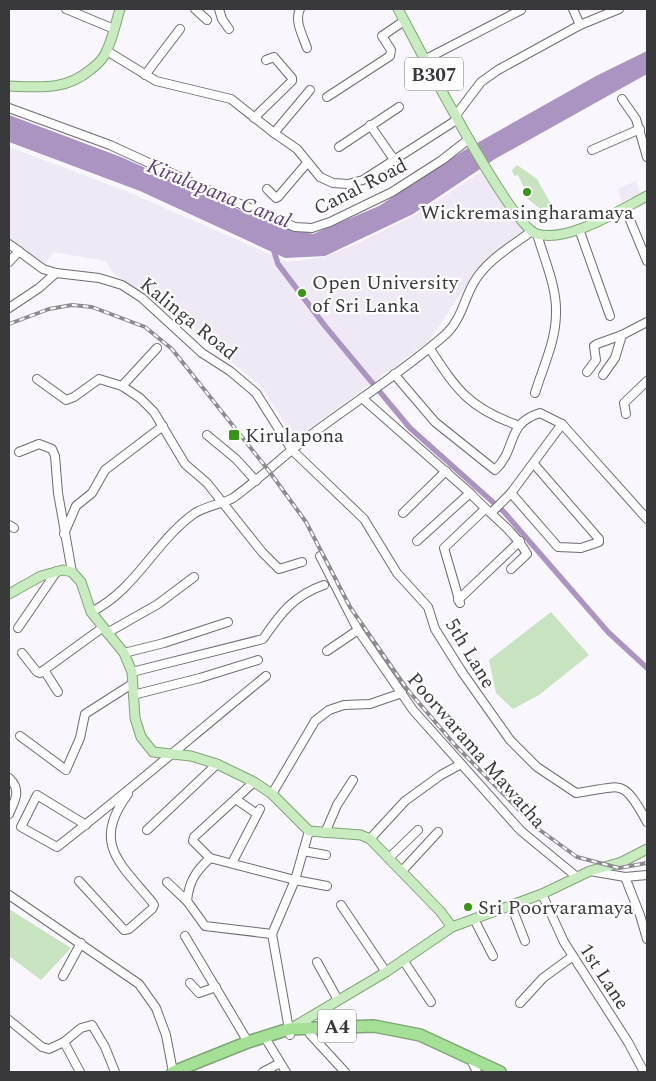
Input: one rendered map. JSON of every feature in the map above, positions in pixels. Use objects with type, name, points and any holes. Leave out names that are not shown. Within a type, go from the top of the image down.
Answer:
[{"type":"highway","name":"A4","points":[[310,1026],[386,1032],[426,1044],[475,1068],[488,1072]]},
{"type":"highway","name":"A4","points":[[173,1072],[248,1042],[310,1026],[374,1026],[399,1029],[434,1041],[500,1072]]},
{"type":"highway","name":"A4","points":[[190,1072],[290,1032]]},
{"type":"main road","points":[[9,86],[51,88],[66,85],[80,78],[99,63],[107,51],[120,9]]},
{"type":"main road","name":"B307","points":[[398,9],[502,196],[534,232]]},
{"type":"main road","points":[[534,232],[557,235],[579,229],[647,196]]},
{"type":"main road","points":[[9,594],[41,576],[62,570],[72,572],[81,582],[91,612],[124,653],[132,672],[135,718],[141,737],[153,752],[192,756],[217,764],[254,782],[272,794],[309,830],[361,835],[370,840],[440,911],[452,927]]},
{"type":"main road","points":[[290,1032],[310,1026],[338,1000],[386,972],[452,927],[542,894],[590,871],[622,862],[647,849]]},
{"type":"street","points":[[66,9],[114,29]]},
{"type":"street","points":[[194,9],[207,20]]},
{"type":"street","points":[[219,9],[222,19],[229,29]]},
{"type":"street","points":[[300,9],[298,14],[300,29],[308,48]]},
{"type":"street","points":[[573,9],[580,26]]},
{"type":"street","points":[[107,51],[145,75],[168,84],[231,99],[297,149],[320,177],[333,183],[348,184],[363,180],[395,161],[457,117],[481,82],[492,74],[580,26],[619,9]]},
{"type":"street","points":[[426,59],[521,10]]},
{"type":"street","points":[[327,97],[390,56],[391,50],[382,36],[404,21]]},
{"type":"street","points":[[145,75],[180,29]]},
{"type":"street","points":[[254,118],[292,81],[292,78],[274,57],[266,60]]},
{"type":"street","points":[[274,133],[310,90]]},
{"type":"street","points":[[622,99],[636,119],[643,134],[647,157]]},
{"type":"street","points":[[339,147],[399,107]]},
{"type":"street","name":"Canal Road","points":[[9,108],[110,145],[219,195],[295,227],[312,228],[330,222],[392,192],[470,140]]},
{"type":"street","points":[[370,125],[395,161]]},
{"type":"street","points":[[592,150],[643,134]]},
{"type":"street","points":[[267,189],[276,198],[278,197],[307,163]]},
{"type":"street","points":[[625,208],[647,261]]},
{"type":"street","points":[[579,229],[610,316]]},
{"type":"street","points":[[91,612],[109,603],[129,584],[179,527],[195,513],[222,501],[230,500],[256,481],[292,450],[430,349],[451,329],[465,305],[473,284],[489,264],[534,232],[554,293],[556,313],[553,339],[535,393]]},
{"type":"street","name":"Kalinga Road","points":[[9,244],[43,268],[56,273],[99,278],[122,284],[142,298],[202,353],[230,371],[256,393],[292,450]]},
{"type":"street","points":[[9,262],[19,251]]},
{"type":"street","points":[[9,308],[39,288],[56,273]]},
{"type":"street","points":[[587,372],[596,360],[594,346],[622,335],[647,322]]},
{"type":"street","points":[[603,374],[615,358],[622,335]]},
{"type":"street","points":[[122,386],[158,348]]},
{"type":"street","points":[[430,349],[465,398],[491,416],[517,425]]},
{"type":"street","points":[[392,376],[435,422],[495,470],[513,441],[517,425],[529,417],[540,413],[562,424],[647,520]]},
{"type":"street","points":[[37,379],[66,400],[74,397],[99,379],[122,386],[140,398],[154,412],[185,464],[207,483],[262,552],[279,569],[302,562]]},
{"type":"street","points":[[626,414],[624,403],[647,381]]},
{"type":"street","points":[[365,396],[520,541],[528,554],[511,569]]},
{"type":"street","points":[[520,541],[459,601],[444,548],[511,493],[562,424]]},
{"type":"street","points":[[64,534],[76,506],[92,493],[106,470],[163,426]]},
{"type":"street","points":[[207,435],[236,459],[256,481]]},
{"type":"street","points":[[19,452],[39,444],[52,449],[55,456],[64,534],[72,572]]},
{"type":"street","name":"5th Lane","points":[[292,450],[364,519],[397,573],[428,607],[435,629],[462,672],[510,740],[537,767],[576,793],[604,787],[626,790],[633,796],[647,822]]},
{"type":"street","points":[[511,493],[558,547],[582,548],[599,542],[599,539],[534,464]]},
{"type":"street","points":[[403,513],[446,471]]},
{"type":"street","points":[[417,541],[470,493]]},
{"type":"street","name":"Poorwarama Mawatha","points":[[320,556],[358,630],[402,693],[461,764],[521,831],[577,877]]},
{"type":"street","points":[[18,628],[57,571]]},
{"type":"street","points":[[22,653],[37,672],[44,670],[105,630],[158,604],[194,577]]},
{"type":"street","points":[[132,672],[263,639],[284,609],[312,589],[324,586]]},
{"type":"street","points":[[124,653],[164,643],[228,622]]},
{"type":"street","points":[[327,651],[358,630]]},
{"type":"street","points":[[133,695],[200,678],[258,660]]},
{"type":"street","points":[[44,670],[58,692]]},
{"type":"street","points":[[79,881],[124,930],[129,929],[152,909],[154,905],[118,860],[110,841],[116,811],[127,795],[168,755],[266,676]]},
{"type":"street","points":[[20,736],[66,770],[80,738],[84,714],[132,684]]},
{"type":"street","points":[[272,794],[315,721],[329,710],[344,705],[370,704],[402,693]]},
{"type":"street","points":[[147,830],[217,764]]},
{"type":"street","points":[[370,840],[405,801],[441,775],[461,764]]},
{"type":"street","points":[[86,825],[37,795],[21,827],[57,847],[86,825],[150,772]]},
{"type":"street","points":[[9,778],[16,786],[18,795],[9,814]]},
{"type":"street","points":[[325,833],[337,805],[353,780]]},
{"type":"street","points":[[254,782],[192,841],[210,858],[295,880],[327,886]]},
{"type":"street","points":[[232,863],[259,811],[237,800]]},
{"type":"street","points":[[290,1032],[272,934],[295,880],[309,830]]},
{"type":"street","points":[[389,858],[418,830]]},
{"type":"street","points":[[402,871],[438,832]]},
{"type":"street","points":[[303,851],[326,855]]},
{"type":"street","points":[[187,901],[188,885],[196,872],[210,858]]},
{"type":"street","points":[[590,871],[625,877],[647,875]]},
{"type":"street","points":[[625,877],[647,939]]},
{"type":"street","points":[[167,882],[187,901],[205,926],[272,934]]},
{"type":"street","name":"1st Lane","points":[[542,894],[573,956],[628,1042],[644,1072]]},
{"type":"street","points":[[9,895],[139,984],[156,1008],[166,1035],[173,1072]]},
{"type":"street","points":[[341,904],[386,972]]},
{"type":"street","points":[[511,905],[525,941]]},
{"type":"street","points":[[474,919],[493,956]]},
{"type":"street","points":[[185,936],[248,1042]]},
{"type":"street","points":[[63,976],[81,943]]},
{"type":"street","points":[[520,1002],[543,978],[573,956]]},
{"type":"street","points":[[403,960],[431,1002]]},
{"type":"street","points":[[317,962],[338,1000]]},
{"type":"street","points":[[190,983],[199,993],[216,987]]},
{"type":"street","points":[[9,1020],[42,1047],[49,1049],[64,1042],[81,1028],[92,1025],[105,1047],[115,1072]]},
{"type":"street","points":[[310,1026],[345,1072]]},
{"type":"street","points":[[267,1041],[286,1072]]},
{"type":"street","points":[[64,1042],[80,1072]]},
{"type":"street","points":[[263,1072],[280,1062]]},
{"type":"shaded area","points":[[647,51],[647,74],[495,159],[413,214],[325,256],[285,258],[140,191],[9,142],[9,115],[121,157],[242,211],[313,234],[379,206],[463,151],[596,76]]},
{"type":"shaded area","name":"Open University of Sri Lanka","points":[[9,147],[126,191],[288,262],[325,257],[358,243],[415,215],[481,172],[509,210],[527,230],[477,269],[429,341],[295,439],[261,386],[173,314],[112,272],[106,261],[53,252],[45,265],[9,239]]},
{"type":"shaded area","points":[[636,181],[640,193],[622,202],[618,189]]},
{"type":"green space","points":[[517,165],[537,179],[552,206],[543,211],[523,195],[526,192],[518,175],[514,176],[512,170]]},
{"type":"green space","points":[[551,612],[589,655],[539,695],[513,709],[496,693],[489,660]]},
{"type":"green space","points":[[9,909],[71,948],[41,980],[9,956]]},
{"type":"waterway","points":[[273,248],[278,264],[325,326],[410,428],[504,512],[608,632],[647,668]]},
{"type":"railway","points":[[9,324],[49,309],[72,305],[92,307],[145,327],[172,349],[269,471],[306,522],[350,607],[407,689],[455,745],[537,828],[577,857],[619,868],[647,863]]},
{"type":"place","name":"Wickremasingharamaya","points":[[527,192]]},
{"type":"place","name":"Open University of Sri Lanka","points":[[302,293]]},
{"type":"place","name":"Kirulapona","points":[[234,435]]},
{"type":"place","name":"Sri Poorvaramaya","points":[[468,907]]},
{"type":"water label","name":"Kirulapana Canal","points":[[219,193]]}]
